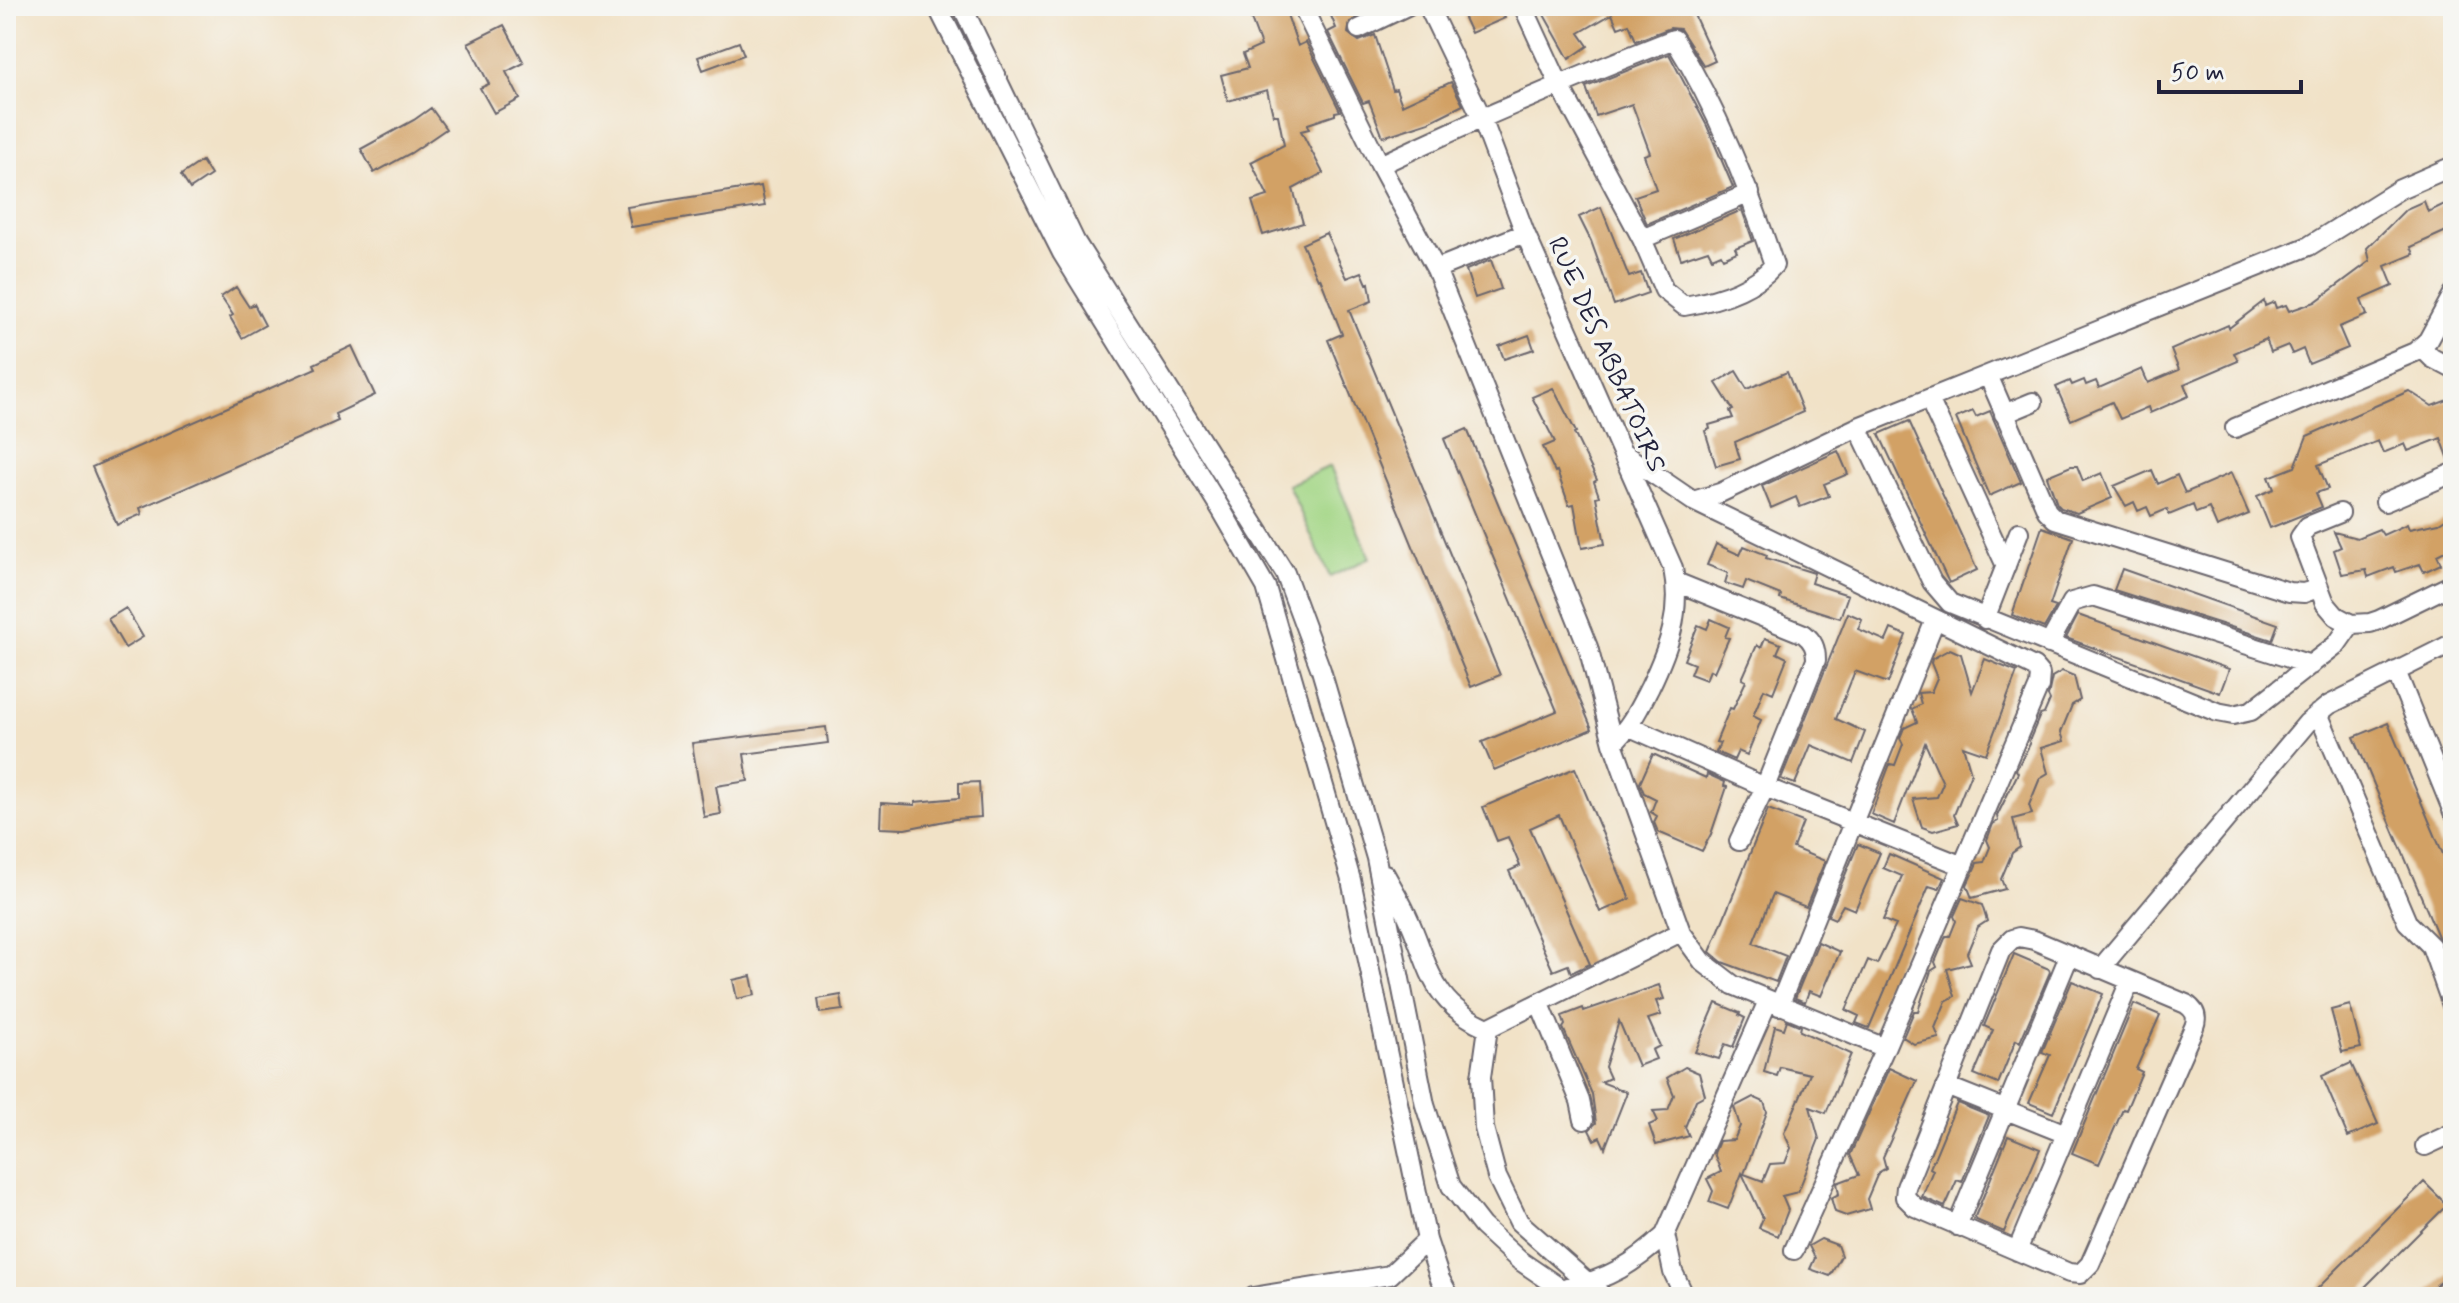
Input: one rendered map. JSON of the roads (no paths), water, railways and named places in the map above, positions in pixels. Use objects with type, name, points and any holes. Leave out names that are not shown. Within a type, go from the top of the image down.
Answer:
[{"type":"street","points":[[937,6],[1062,253],[1266,587],[1351,880],[1427,1240],[1440,1279],[1450,1297]]},
{"type":"street","points":[[962,6],[1075,241],[1285,573],[1321,670],[1376,858],[1425,1105],[1451,1186],[1482,1226],[1519,1260],[1560,1288],[1589,1290],[1644,1256],[1665,1235],[1855,823],[1935,620]]},
{"type":"street","points":[[1302,6],[1380,165],[1436,269],[1588,647],[1613,743],[1681,932],[1691,948],[1717,975],[1773,1004],[1885,1048]]},
{"type":"street","points":[[1359,29],[1407,6]]},
{"type":"street","name":"RUE DES ABBATOIRS","points":[[1428,6],[1481,116],[1525,233],[1669,555],[1676,582],[1676,616],[1668,649],[1630,727],[1613,743]]},
{"type":"street","points":[[1380,165],[1481,116],[1559,84],[1674,39],[1693,70],[1750,193],[1774,265],[1763,278],[1711,301],[1684,306],[1664,290],[1642,239],[1559,84],[1523,6]]},
{"type":"street","points":[[1693,501],[1720,493],[1858,427],[2309,246],[2400,189],[2453,166]]},
{"type":"street","points":[[1642,239],[1750,193]]},
{"type":"street","points":[[1436,269],[1525,233]]},
{"type":"street","points":[[2235,428],[2409,355],[2421,347],[2453,294]]},
{"type":"street","points":[[2421,347],[2432,358],[2453,369]]},
{"type":"street","points":[[1988,375],[2047,511],[2060,522],[2289,592],[2304,593],[2318,588]]},
{"type":"street","points":[[1929,399],[2006,566]]},
{"type":"street","points":[[2004,414],[2033,402]]},
{"type":"street","points":[[1858,427],[1937,590],[1958,608],[2217,712],[2233,715],[2251,711],[2337,644],[2351,624]]},
{"type":"street","points":[[1624,454],[1693,501],[2034,667],[2040,680],[1885,1048],[1794,1250]]},
{"type":"street","points":[[2385,502],[2453,473]]},
{"type":"street","points":[[1652,517],[1666,485]]},
{"type":"street","points":[[2340,513],[2308,526],[2301,532],[2300,542],[2330,610],[2351,624],[2379,620],[2453,584]]},
{"type":"street","points":[[1985,619],[2019,532]]},
{"type":"street","points":[[1676,582],[1804,634],[1814,645],[1816,660],[1765,787],[1739,841]]},
{"type":"street","points":[[2049,644],[2072,602],[2093,596],[2311,665]]},
{"type":"street","points":[[2100,969],[2318,713],[2453,643]]},
{"type":"street","points":[[2396,671],[2453,812]]},
{"type":"street","points":[[2318,713],[2407,922],[2431,946],[2453,1008]]},
{"type":"street","points":[[1630,727],[1765,787],[1963,866]]},
{"type":"street","points":[[1376,858],[1407,914],[1431,978],[1441,994],[1454,1009],[1488,1028]]},
{"type":"street","points":[[1488,1028],[1681,932]]},
{"type":"street","points":[[2027,937],[2100,969],[2191,1007],[2196,1017],[2088,1268],[2080,1274],[2069,1273],[1911,1205],[1905,1192],[2006,944],[2012,939],[2027,937]]},
{"type":"street","points":[[1957,1226],[2069,956]]},
{"type":"street","points":[[2017,1251],[2130,981]]},
{"type":"street","points":[[1540,1004],[1580,1101],[1584,1120]]},
{"type":"street","points":[[1488,1028],[1481,1077],[1484,1128],[1497,1177],[1519,1222],[1589,1290],[1604,1297]]},
{"type":"street","points":[[1946,1086],[2066,1134]]},
{"type":"street","points":[[2425,1146],[2453,1133]]},
{"type":"street","points":[[1665,1235],[1673,1272],[1685,1297]]},
{"type":"street","points":[[1253,1297],[1390,1275],[1427,1240]]}]
